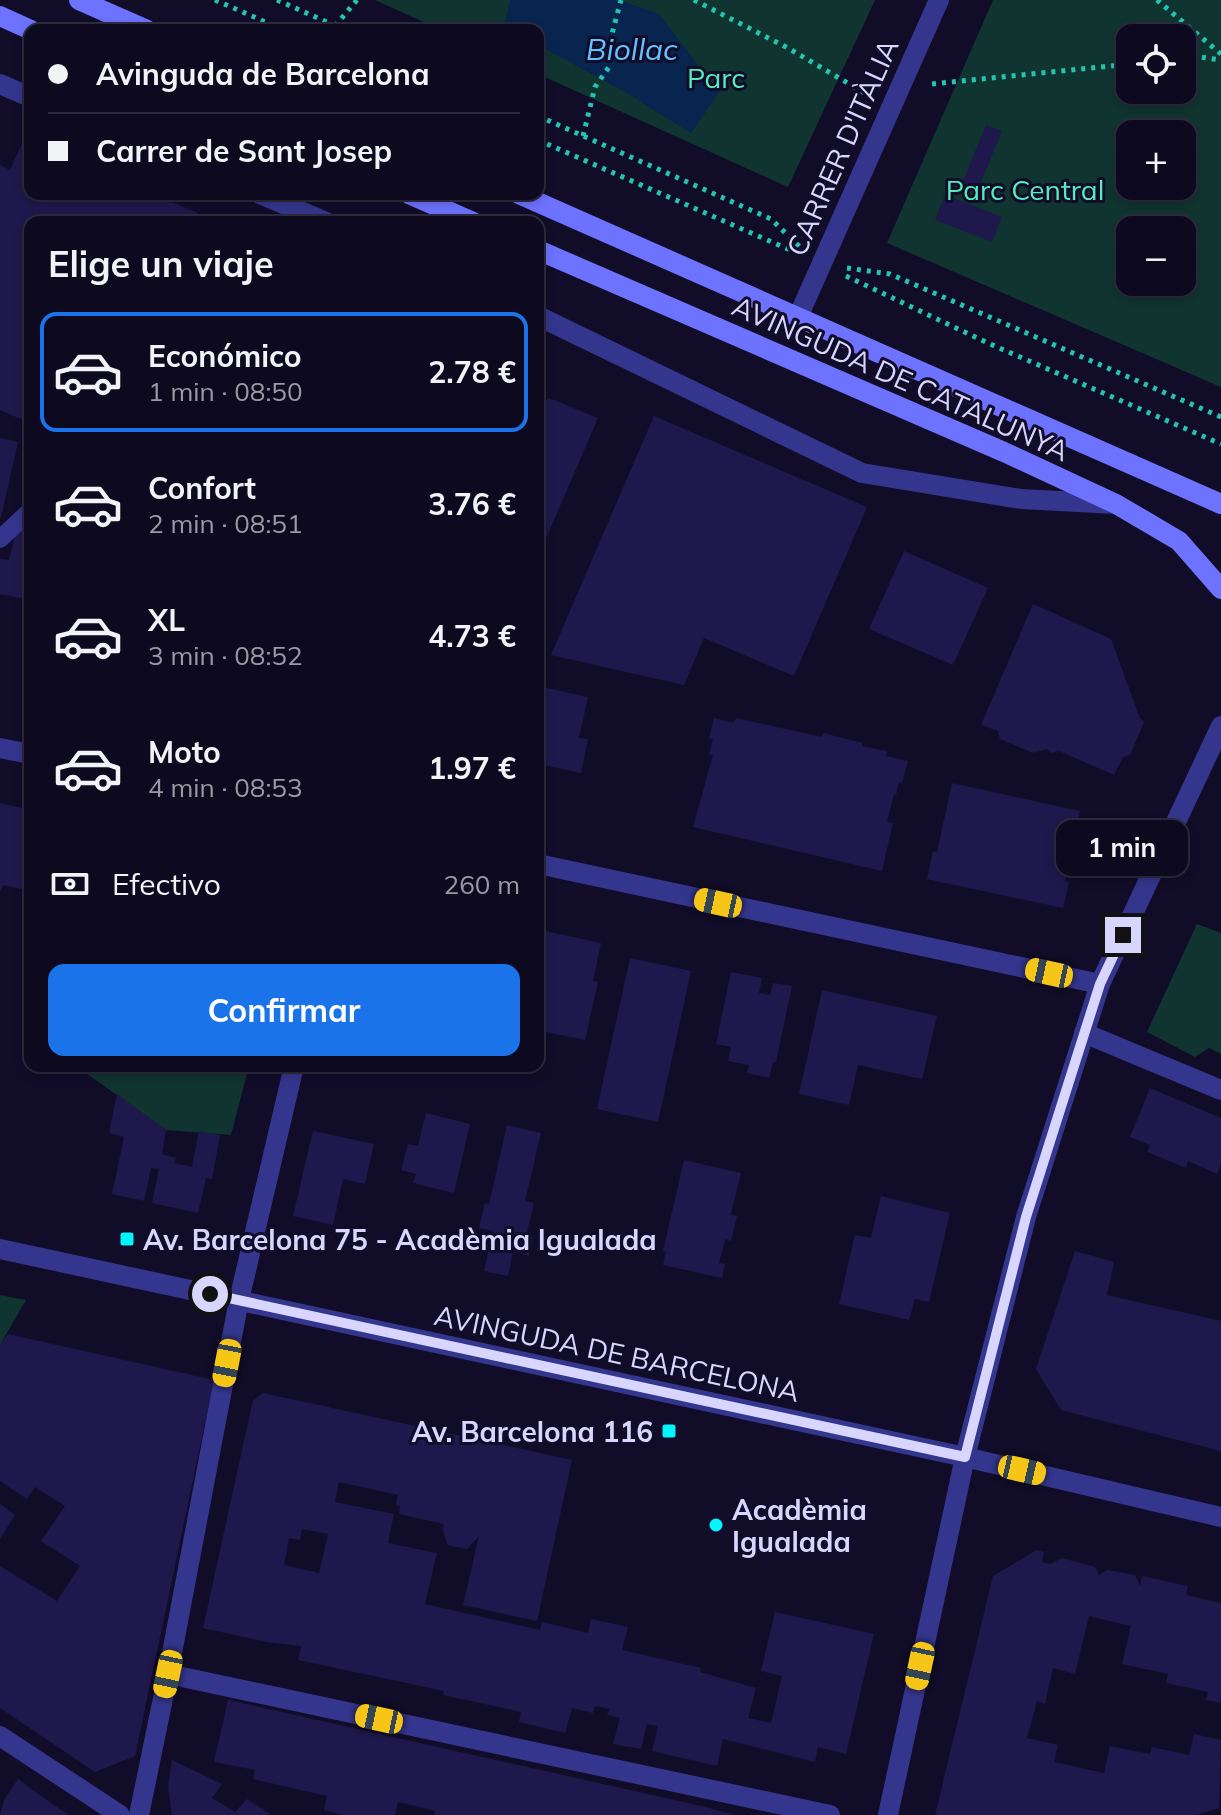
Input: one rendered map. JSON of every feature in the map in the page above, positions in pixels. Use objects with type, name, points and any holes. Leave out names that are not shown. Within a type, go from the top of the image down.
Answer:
[{"type":"street","points":[[79,0],[133,24]]},
{"type":"street","name":"CARRER D'ITÀLIA","points":[[798,317],[939,0]]},
{"type":"street","points":[[0,16],[24,27]]},
{"type":"street","points":[[0,84],[24,94]]},
{"type":"street","points":[[274,200],[312,216]]},
{"type":"street","points":[[423,200],[459,216]]},
{"type":"street","name":"AVINGUDA DE CATALUNYA","points":[[533,200],[1221,504]]},
{"type":"street","name":"AVINGUDA DE CATALUNYA","points":[[544,253],[1004,452],[1116,504],[1179,541],[1221,589]]},
{"type":"street","points":[[544,319],[862,473],[1021,499],[1116,504]]},
{"type":"street","points":[[888,1815],[965,1457],[1026,1217],[1100,984],[1221,726]]},
{"type":"street","points":[[0,748],[24,753]]},
{"type":"street","points":[[544,865],[1100,984]]},
{"type":"street","points":[[1084,1033],[1221,1090]]},
{"type":"street","points":[[139,1815],[239,1300],[293,1072]]},
{"type":"street","name":"AVINGUDA DE BARCELONA","points":[[0,1249],[965,1457],[1221,1517]]},
{"type":"street","points":[[168,1674],[830,1815]]},
{"type":"street","points":[[0,1736],[120,1815]]},
{"type":"lane","points":[[0,539],[24,517]]},
{"type":"path","points":[[215,0],[270,24]]},
{"type":"path","points":[[277,0],[331,24]]},
{"type":"path","points":[[337,24],[357,0]]},
{"type":"path","points":[[583,136],[595,87],[609,67],[608,49],[621,0]]},
{"type":"path","points":[[694,0],[788,48],[890,107]]},
{"type":"path","points":[[1157,0],[1221,54]]},
{"type":"path","points":[[1196,57],[1221,60]]},
{"type":"path","points":[[900,87],[1116,65]]},
{"type":"path","points":[[544,119],[771,219],[820,264],[890,274],[1221,417]]},
{"type":"path","points":[[544,143],[820,264],[990,344],[1221,444]]},
{"type":"green space","name":"Parc","points":[[375,0],[875,0],[788,187],[544,77],[544,24],[428,24]]},
{"type":"green space","name":"Parc Central","points":[[993,0],[1221,0],[1221,387],[887,243]]},
{"type":"green space","points":[[1197,924],[1221,933],[1221,1054],[1209,1048],[1195,1057],[1147,1032]]},
{"type":"green space","points":[[84,1072],[247,1072],[231,1135],[166,1130]]},
{"type":"green space","points":[[0,1295],[26,1300],[0,1345]]},
{"type":"water","name":"Biollac","points":[[510,0],[619,0],[659,14],[719,92],[691,133],[627,93],[544,48],[544,24],[505,24]]},
{"type":"building","points":[[986,125],[1002,131],[977,192],[961,186]]},
{"type":"building","points":[[24,139],[24,200],[167,200],[205,216],[24,216],[24,420],[0,410],[0,165],[10,170]]},
{"type":"building","points":[[945,195],[1002,217],[992,242],[935,220]]},
{"type":"building","points":[[549,398],[598,418],[544,543],[544,401]]},
{"type":"building","points":[[654,416],[867,507],[794,676],[704,638],[684,685],[551,655]]},
{"type":"building","points":[[0,438],[18,442],[1,517],[0,517]]},
{"type":"building","points":[[24,528],[24,599],[0,594],[0,559],[9,560],[15,536]]},
{"type":"building","points":[[904,551],[988,588],[953,665],[869,629]]},
{"type":"building","points":[[1033,604],[1111,639],[1144,722],[1130,755],[1123,757],[1114,775],[1059,751],[1052,753],[1046,749],[1033,753],[1000,739],[998,731],[981,725]]},
{"type":"building","points":[[544,687],[588,697],[579,738],[588,739],[581,773],[544,765]]},
{"type":"building","points":[[714,718],[734,723],[736,718],[822,737],[823,733],[887,751],[886,756],[908,761],[902,783],[899,782],[894,794],[887,822],[893,823],[882,871],[693,827],[713,755],[709,754],[713,739],[709,738]]},
{"type":"building","points":[[952,783],[1080,811],[1065,881],[1069,882],[1063,908],[927,879],[933,851],[937,852]]},
{"type":"building","points":[[0,803],[24,809],[24,890],[3,885],[0,892]]},
{"type":"building","points":[[545,931],[601,943],[593,981],[598,982],[585,1040],[544,1031]]},
{"type":"building","points":[[630,958],[691,971],[658,1122],[597,1109]]},
{"type":"building","points":[[731,972],[762,978],[759,993],[770,995],[773,983],[792,986],[776,1062],[773,1062],[769,1078],[747,1073],[749,1065],[728,1061],[731,1047],[716,1044]]},
{"type":"building","points":[[822,990],[937,1016],[922,1079],[858,1065],[849,1105],[799,1094]]},
{"type":"building","points":[[1150,1088],[1221,1118],[1221,1164],[1217,1174],[1188,1161],[1186,1168],[1147,1152],[1150,1145],[1130,1137]]},
{"type":"building","points":[[117,1094],[166,1130],[162,1154],[176,1158],[174,1163],[192,1167],[199,1131],[220,1135],[212,1179],[206,1178],[198,1213],[152,1203],[159,1169],[151,1168],[144,1201],[112,1194],[124,1137],[109,1133]]},
{"type":"building","points":[[426,1113],[470,1124],[454,1193],[413,1183],[416,1174],[401,1170],[408,1144],[418,1146]]},
{"type":"building","points":[[507,1125],[541,1133],[525,1201],[534,1203],[526,1236],[533,1237],[529,1256],[513,1252],[508,1276],[484,1271],[493,1231],[479,1228],[485,1203],[489,1204]]},
{"type":"building","points":[[313,1131],[374,1144],[365,1184],[343,1179],[333,1225],[293,1216]]},
{"type":"building","points":[[684,1160],[741,1173],[731,1214],[737,1216],[731,1241],[725,1239],[719,1263],[725,1264],[722,1278],[663,1265],[666,1252],[663,1251]]},
{"type":"building","points":[[881,1196],[950,1213],[929,1302],[915,1299],[909,1320],[839,1304],[855,1235],[871,1238]]},
{"type":"building","points":[[1075,1251],[1114,1262],[1107,1295],[1221,1321],[1221,1451],[1061,1410],[1036,1369]]},
{"type":"building","points":[[8,1334],[214,1380],[135,1756],[95,1772],[0,1708],[0,1566],[57,1601],[80,1566],[41,1541],[65,1506],[35,1487],[27,1499],[0,1481],[0,1345]]},
{"type":"building","points":[[263,1393],[572,1460],[537,1621],[463,1605],[479,1536],[467,1549],[448,1545],[442,1529],[444,1524],[399,1514],[400,1506],[396,1505],[398,1495],[339,1482],[335,1502],[394,1514],[388,1543],[437,1553],[425,1604],[540,1630],[542,1622],[588,1633],[591,1619],[628,1627],[622,1650],[701,1668],[700,1672],[756,1688],[748,1718],[771,1723],[782,1676],[761,1671],[775,1612],[874,1634],[846,1754],[818,1747],[815,1762],[723,1739],[717,1766],[652,1751],[658,1726],[647,1724],[641,1749],[613,1744],[620,1718],[607,1715],[610,1709],[595,1706],[593,1713],[572,1708],[565,1733],[519,1722],[521,1712],[443,1695],[444,1691],[298,1660],[301,1646],[203,1628],[253,1400]],"holes":[[[302,1529],[328,1534],[319,1573],[284,1565],[289,1538],[300,1540]]]},
{"type":"building","points":[[0,1504],[15,1515],[0,1539]]},
{"type":"building","points":[[1037,1550],[1044,1552],[1042,1562],[1050,1564],[1062,1558],[1095,1567],[1099,1575],[1107,1570],[1135,1575],[1140,1586],[1142,1576],[1188,1586],[1186,1595],[1221,1603],[1221,1703],[1206,1700],[1208,1692],[1166,1683],[1168,1674],[1122,1664],[1131,1626],[1089,1616],[1075,1674],[1053,1668],[1045,1704],[1037,1701],[1027,1738],[1058,1745],[1054,1762],[1104,1773],[1110,1746],[1150,1754],[1152,1747],[1189,1755],[1194,1734],[1221,1740],[1219,1808],[1196,1815],[935,1815],[993,1576]]},
{"type":"building","points":[[228,1700],[734,1815],[434,1815],[435,1811],[398,1802],[395,1815],[343,1815],[324,1810],[327,1796],[253,1779],[255,1770],[214,1762]]},
{"type":"building","points":[[172,1760],[222,1784],[212,1798],[235,1812],[247,1799],[268,1815],[172,1815],[168,1787]]},
{"type":"building","points":[[18,1779],[69,1815],[0,1815],[4,1800]]},
{"type":"place","name":"Av. Barcelona 75 - Acadèmia Igualada","points":[[127,1239]]},
{"type":"place","name":"Av. Barcelona 116","points":[[669,1431]]},
{"type":"place","name":"Acadèmia Igualada","points":[[716,1525]]},
{"type":"route","points":[[210,1294],[965,1457],[1026,1217],[1100,984],[1123,935]]}]
